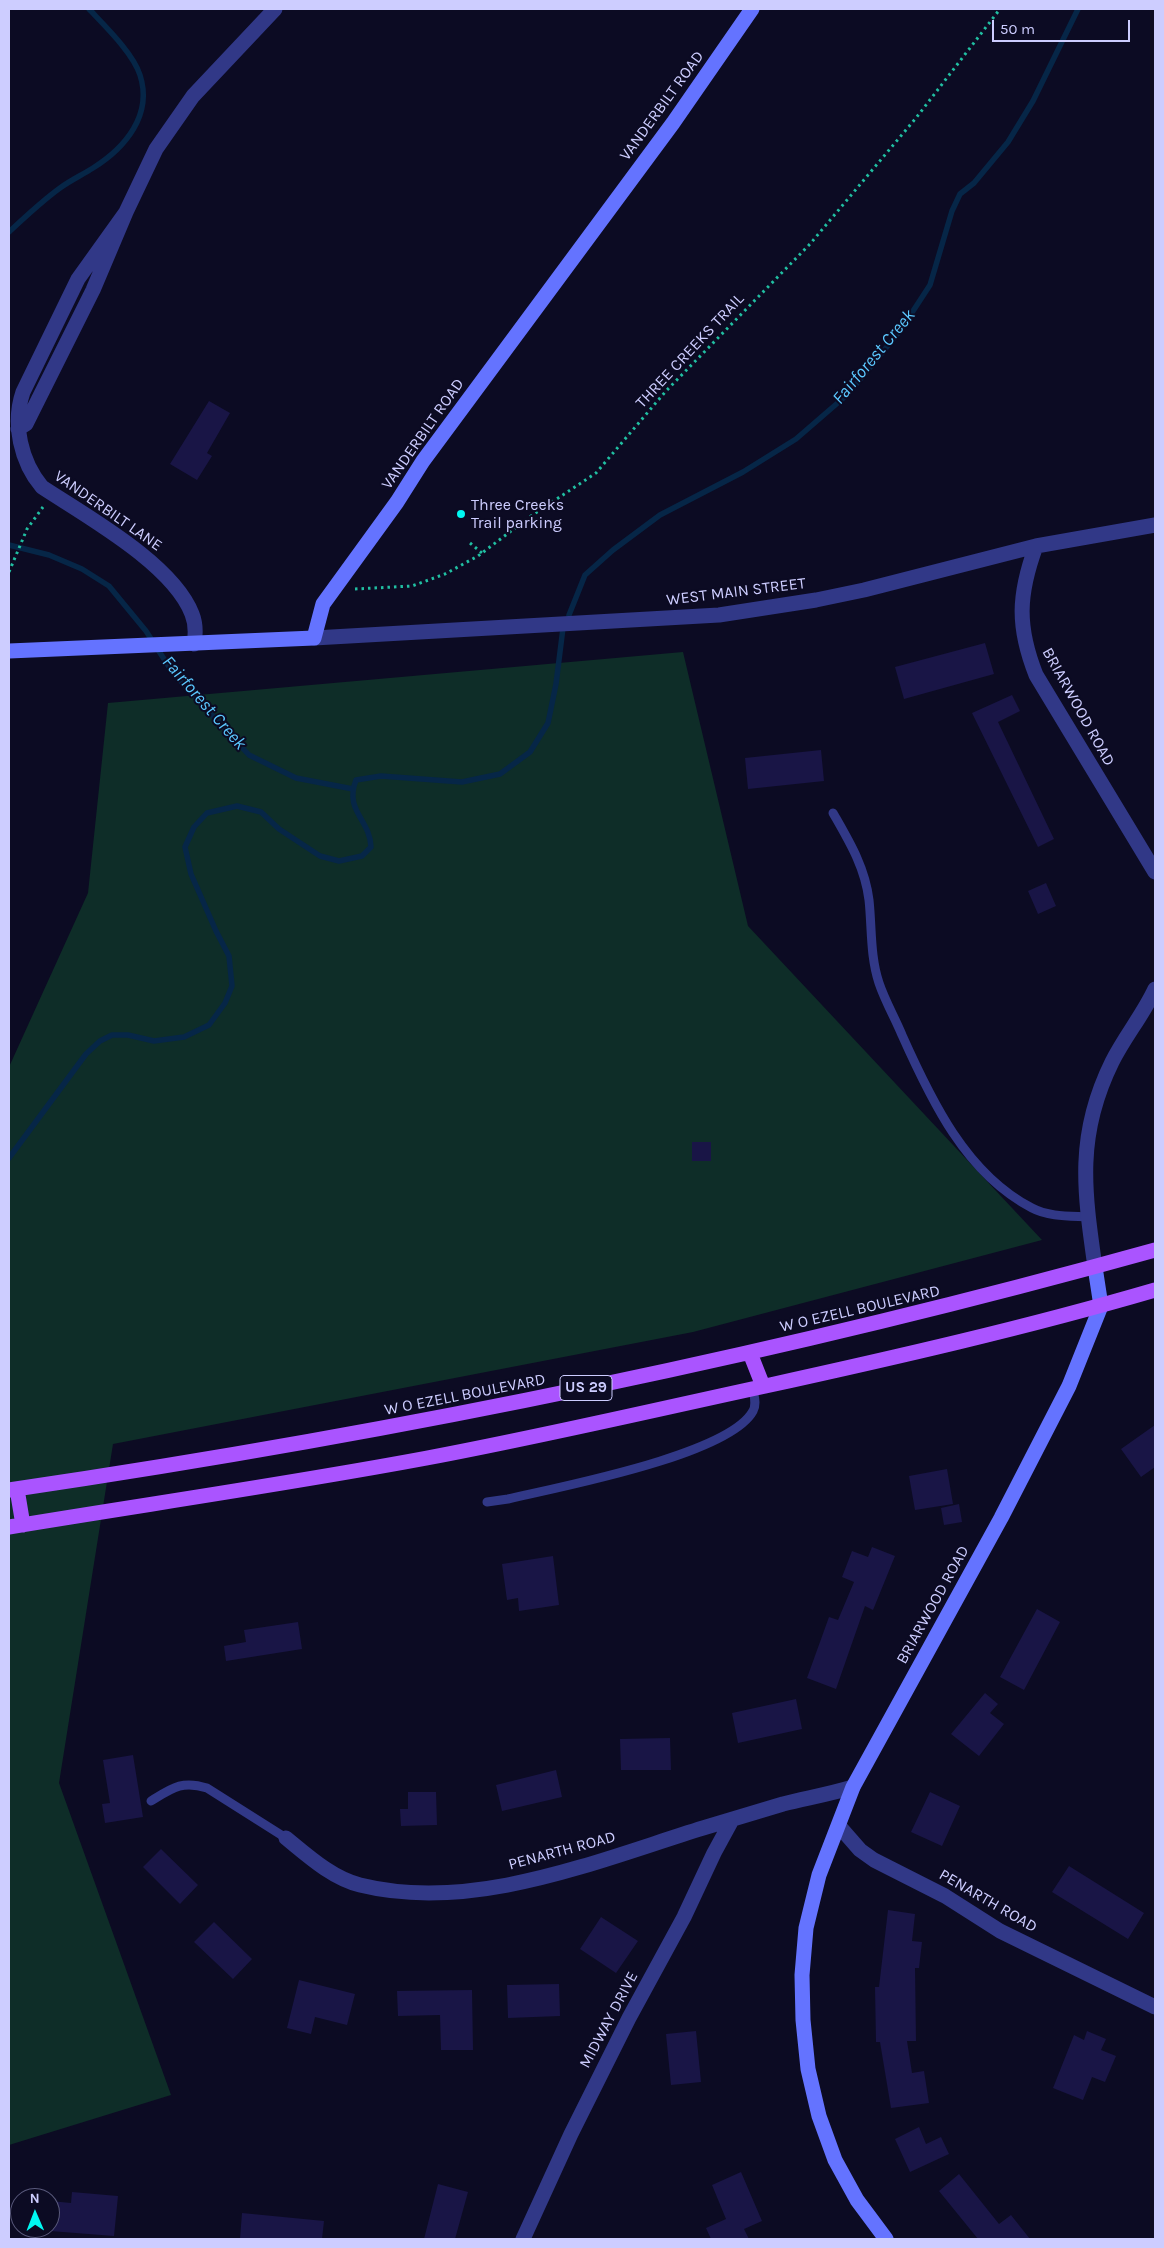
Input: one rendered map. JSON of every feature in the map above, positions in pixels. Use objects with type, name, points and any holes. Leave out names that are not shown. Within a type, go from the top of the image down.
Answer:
[{"type":"main road","name":"W O EZELL BOULEVARD","points":[[13,1490],[189,1463],[495,1408],[750,1353],[938,1309],[1155,1250]]},
{"type":"main road","name":"US 29","points":[[16,1526],[159,1505],[427,1458],[577,1428],[854,1367],[1101,1306],[1155,1290]]},
{"type":"main road","points":[[750,1353],[758,1388]]},
{"type":"main road","points":[[13,1490],[16,1526]]},
{"type":"street","name":"VANDERBILT LANE","points":[[192,644],[195,624],[188,606],[161,571],[124,542],[42,488],[30,471],[18,429],[26,424],[88,299],[126,212],[156,150],[174,122],[199,90],[275,9]]},
{"type":"street","name":"VANDERBILT ROAD","points":[[314,638],[323,604],[356,555],[396,502],[423,461],[673,123],[752,9]]},
{"type":"street","name":"WEST MAIN STREET","points":[[314,638],[594,624],[719,615],[806,602],[864,590],[1036,546],[1155,525]]},
{"type":"street","name":"BRIARWOOD ROAD","points":[[1036,546],[1026,573],[1021,596],[1021,623],[1026,650],[1036,675],[1155,872]]},
{"type":"street","points":[[9,651],[314,638]]},
{"type":"street","points":[[1101,1306],[1088,1217],[1084,1174],[1086,1146],[1091,1119],[1111,1063],[1155,989]]},
{"type":"street","name":"BRIARWOOD ROAD","points":[[886,2239],[857,2200],[835,2160],[819,2116],[808,2069],[802,2020],[802,1975],[806,1928],[819,1875],[840,1826],[853,1787],[1006,1509],[1069,1386],[1101,1306]]},
{"type":"street","name":"PENARTH ROAD","points":[[286,1838],[337,1876],[359,1884],[400,1890],[445,1892],[497,1886],[548,1875],[732,1820],[853,1787]]},
{"type":"street","name":"MIDWAY DRIVE","points":[[523,2239],[571,2134],[629,2018],[684,1917],[732,1820]]},
{"type":"street","name":"PENARTH ROAD","points":[[840,1826],[860,1850],[881,1864],[945,1896],[1000,1932],[1155,2007]]},
{"type":"lane","points":[[833,813],[859,858],[869,899],[870,940],[879,982],[925,1086],[962,1146],[995,1182],[1033,1208],[1054,1215],[1088,1217]]},
{"type":"lane","points":[[487,1502],[508,1499],[642,1467],[696,1448],[723,1436],[744,1421],[753,1412],[758,1388]]},
{"type":"lane","points":[[151,1801],[182,1784],[194,1784],[215,1793],[286,1838]]},
{"type":"path","name":"THREE CREEKS TRAIL","points":[[347,593],[356,589],[412,586],[445,574],[482,553],[531,516],[596,473],[666,391],[810,244],[916,118],[1000,9]]},
{"type":"path","points":[[9,572],[27,529],[54,495]]},
{"type":"path","points":[[470,543],[482,553]]},
{"type":"green space","points":[[683,652],[748,926],[1042,1240],[693,1332],[113,1444],[59,1783],[171,2095],[9,2145],[9,1067],[88,893],[108,703]]},
{"type":"building","points":[[209,401],[230,413],[207,453],[212,456],[197,480],[170,464]]},
{"type":"building","points":[[985,643],[994,674],[904,699],[895,667]]},
{"type":"building","points":[[1012,695],[1020,711],[998,722],[1054,839],[1038,847],[972,713]]},
{"type":"building","points":[[821,750],[824,781],[748,789],[745,758]]},
{"type":"building","points":[[1046,883],[1056,906],[1038,914],[1028,891]]},
{"type":"building","points":[[692,1142],[711,1142],[711,1161],[692,1161]]},
{"type":"building","points":[[1155,1425],[1155,1467],[1141,1477],[1121,1449]]},
{"type":"building","points":[[947,1469],[953,1504],[915,1510],[909,1476]]},
{"type":"building","points":[[959,1504],[962,1522],[944,1525],[941,1508]]},
{"type":"building","points":[[872,1547],[895,1556],[873,1610],[865,1606],[836,1689],[807,1678],[829,1617],[838,1620],[854,1582],[842,1577],[852,1551],[868,1557]]},
{"type":"building","points":[[553,1556],[559,1605],[519,1611],[518,1598],[507,1600],[502,1564]]},
{"type":"building","points":[[1037,1609],[1060,1622],[1024,1690],[1000,1677]]},
{"type":"building","points":[[298,1622],[302,1649],[226,1661],[224,1646],[246,1642],[244,1630]]},
{"type":"building","points":[[985,1693],[998,1704],[990,1713],[1004,1724],[979,1756],[951,1734]]},
{"type":"building","points":[[796,1699],[802,1729],[738,1743],[732,1713]]},
{"type":"building","points":[[670,1738],[671,1770],[621,1770],[620,1739]]},
{"type":"building","points":[[133,1755],[143,1817],[105,1823],[102,1804],[110,1803],[103,1760]]},
{"type":"building","points":[[556,1770],[562,1797],[502,1811],[496,1785]]},
{"type":"building","points":[[408,1792],[436,1792],[437,1825],[401,1826],[400,1809],[408,1809]]},
{"type":"building","points":[[930,1792],[960,1806],[942,1846],[911,1832]]},
{"type":"building","points":[[161,1849],[198,1885],[180,1904],[143,1867]]},
{"type":"building","points":[[1069,1866],[1144,1913],[1128,1939],[1052,1892]]},
{"type":"building","points":[[888,1910],[915,1914],[912,1941],[922,1942],[919,1968],[915,1968],[916,2041],[907,2041],[912,2073],[924,2071],[929,2103],[891,2108],[880,2042],[876,2042],[875,1987],[879,1987]]},
{"type":"building","points":[[601,1917],[638,1941],[616,1973],[580,1949]]},
{"type":"building","points":[[214,1922],[252,1959],[233,1979],[194,1942]]},
{"type":"building","points":[[299,1980],[355,1994],[347,2025],[315,2017],[311,2034],[287,2028]]},
{"type":"building","points":[[559,1984],[560,2016],[508,2018],[507,1985]]},
{"type":"building","points":[[472,1990],[473,2050],[441,2050],[440,2015],[398,2016],[397,1991]]},
{"type":"building","points":[[696,2031],[701,2082],[671,2085],[666,2034]]},
{"type":"building","points":[[1087,2031],[1106,2039],[1101,2050],[1116,2056],[1105,2082],[1092,2077],[1083,2100],[1053,2088],[1074,2035],[1084,2040]]},
{"type":"building","points":[[919,2127],[926,2144],[941,2137],[949,2154],[910,2172],[895,2139]]},
{"type":"building","points":[[741,2172],[762,2221],[744,2229],[749,2239],[711,2239],[706,2228],[726,2219],[712,2185]]},
{"type":"building","points":[[959,2174],[999,2224],[1011,2215],[1030,2239],[978,2239],[939,2191]]},
{"type":"building","points":[[438,2184],[468,2192],[455,2239],[424,2239]]},
{"type":"building","points":[[72,2192],[118,2196],[114,2236],[60,2232],[60,2202],[71,2203]]},
{"type":"building","points":[[242,2213],[324,2221],[322,2239],[240,2239]]},
{"type":"waterway","name":"Fairforest Creek","points":[[9,232],[53,193],[116,151],[133,129],[139,117],[143,104],[140,75],[118,40],[89,9]]},
{"type":"waterway","name":"Fairforest Creek","points":[[569,615],[585,575],[613,550],[660,515],[743,472],[796,439],[848,394],[900,331],[930,285],[952,211],[960,194],[974,183],[1008,142],[1033,101],[1078,9]]},
{"type":"waterway","name":"Fairforest Creek","points":[[9,545],[49,555],[82,569],[109,586],[146,631],[173,673],[249,755],[296,778],[353,789]]},
{"type":"waterway","points":[[9,1158],[86,1054],[100,1041],[112,1035],[128,1035],[154,1041],[184,1037],[209,1025],[225,1003],[232,986],[229,956],[191,874],[185,847],[194,827],[207,813],[237,806],[261,812],[279,829],[320,856],[339,861],[362,856],[371,847],[367,829],[353,800],[356,780],[381,776],[462,782],[500,774],[530,752],[548,723],[556,684],[563,628]]},
{"type":"place","name":"Three Creeks Trail parking","points":[[461,514]]}]
